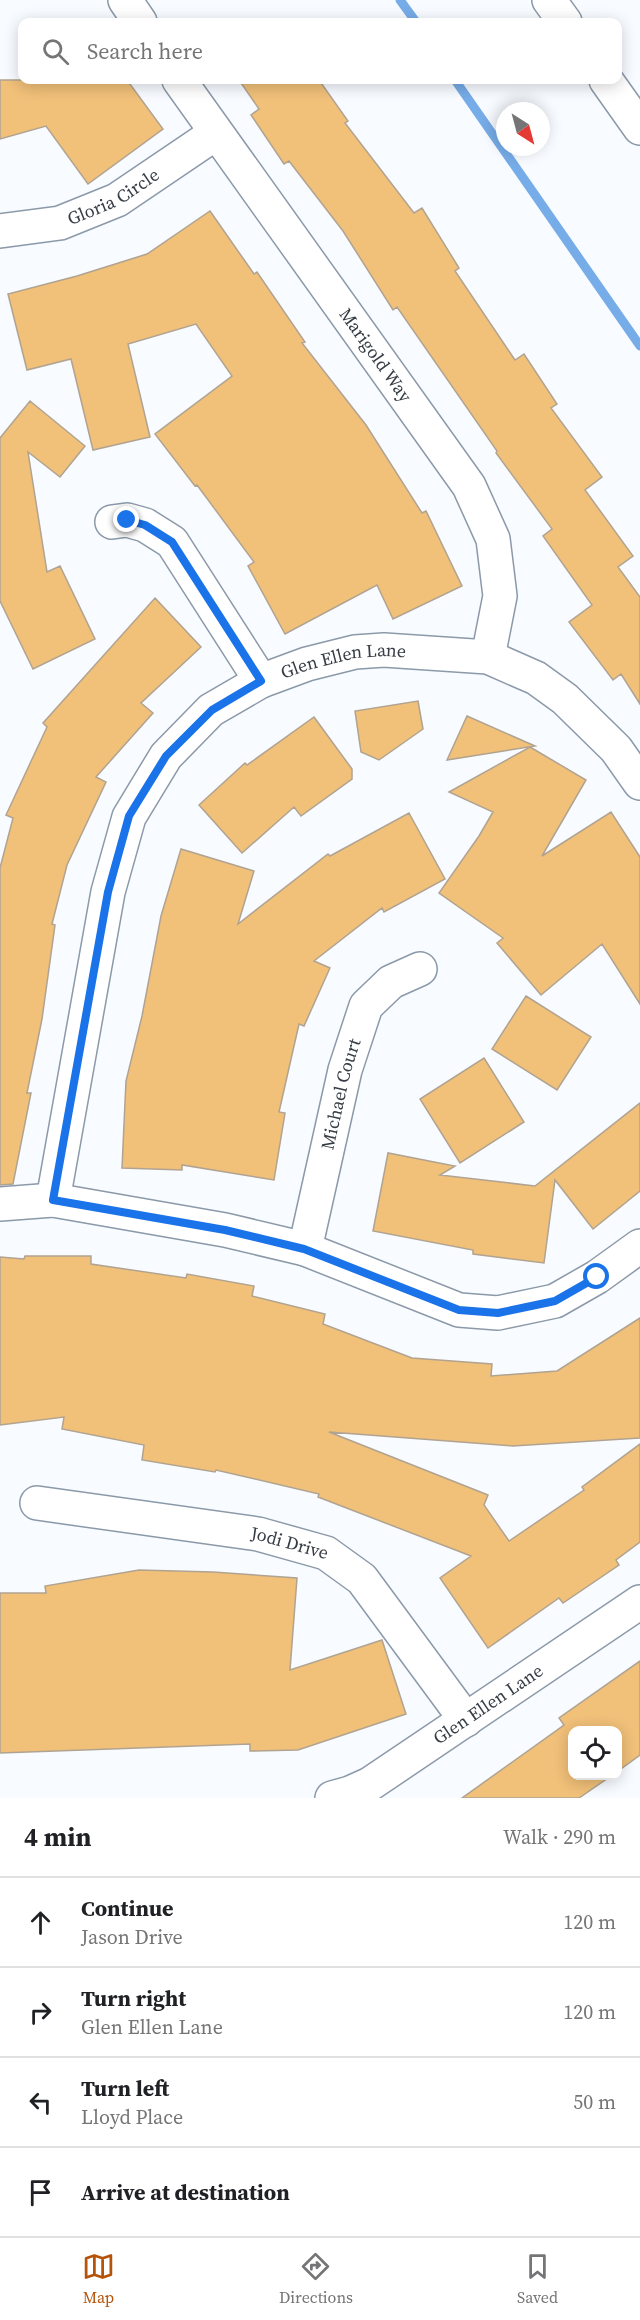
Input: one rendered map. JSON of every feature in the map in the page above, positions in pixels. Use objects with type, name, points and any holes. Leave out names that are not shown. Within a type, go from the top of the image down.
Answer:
[{"type":"street","points":[[125,0],[137,18]]},
{"type":"street","points":[[549,0],[562,18]]},
{"type":"street","name":"Marigold Way","points":[[182,84],[469,486],[493,539],[500,596],[488,657]]},
{"type":"street","points":[[609,84],[640,128]]},
{"type":"street","name":"Gloria Circle","points":[[0,231],[60,223],[117,200],[216,133]]},
{"type":"street","points":[[112,522],[127,520],[145,525],[172,542],[261,681]]},
{"type":"street","name":"Glen Ellen Lane","points":[[53,1200],[108,892],[129,816],[166,756],[212,710],[261,681],[308,664],[355,652],[384,650],[488,657],[536,678],[565,699],[616,749],[640,783]]},
{"type":"street","name":"Michael Court","points":[[304,1249],[345,1070],[366,1006],[391,982],[420,969]]},
{"type":"street","points":[[0,1204],[53,1200],[225,1230],[304,1249],[459,1310],[498,1313],[555,1301],[597,1277],[640,1246]]},
{"type":"street","name":"Jodi Drive","points":[[37,1503],[258,1534],[326,1553],[362,1579],[466,1720]]},
{"type":"street","name":"Glen Ellen Lane","points":[[332,1798],[370,1784],[640,1602]]},
{"type":"building","points":[[0,80],[18,80],[18,84],[130,84],[163,129],[88,184],[46,126],[0,139]]},
{"type":"building","points":[[242,84],[322,84],[348,121],[345,123],[414,213],[422,208],[459,268],[455,271],[515,360],[524,354],[557,404],[551,408],[602,477],[585,490],[633,556],[618,567],[640,597],[640,704],[621,674],[613,680],[569,622],[592,605],[543,536],[552,529],[496,453],[497,451],[397,307],[393,310],[343,231],[289,161],[284,164],[251,115],[259,109]]},
{"type":"building","points":[[210,211],[254,274],[257,272],[305,342],[302,343],[366,425],[422,513],[426,511],[462,586],[393,619],[377,585],[285,634],[248,566],[254,562],[197,485],[195,486],[155,434],[232,376],[196,324],[128,344],[150,437],[93,450],[71,359],[27,370],[8,294],[147,254]]},
{"type":"building","points":[[30,401],[85,446],[60,477],[28,452],[47,572],[60,566],[95,639],[33,669],[0,601],[0,438]]},
{"type":"building","points":[[155,598],[201,647],[141,703],[153,713],[96,777],[106,782],[67,865],[52,924],[55,925],[42,1019],[27,1093],[31,1093],[13,1184],[0,1185],[0,868],[13,818],[6,815],[47,727],[43,723]]},
{"type":"building","points":[[418,701],[423,729],[379,760],[361,752],[355,711]]},
{"type":"building","points":[[467,716],[535,746],[447,760]]},
{"type":"building","points":[[314,717],[352,769],[352,779],[301,816],[294,807],[242,853],[199,805],[245,763],[247,765]]},
{"type":"building","points":[[530,747],[586,780],[542,856],[611,812],[640,857],[640,1004],[602,944],[541,995],[497,943],[503,938],[439,893],[493,812],[449,792]]},
{"type":"building","points":[[409,813],[445,879],[384,912],[382,908],[314,961],[330,968],[304,1026],[299,1024],[279,1112],[285,1113],[274,1180],[182,1165],[182,1170],[122,1168],[126,1081],[142,1016],[161,916],[181,849],[254,871],[238,924],[328,854],[330,856]]},
{"type":"building","points":[[526,996],[591,1037],[557,1090],[492,1049]]},
{"type":"building","points":[[484,1058],[524,1122],[460,1163],[420,1099]]},
{"type":"building","points":[[640,1103],[640,1191],[593,1229],[555,1180],[544,1263],[473,1254],[473,1250],[373,1231],[388,1153],[455,1166],[440,1175],[535,1186]]},
{"type":"building","points":[[25,1256],[91,1256],[91,1264],[186,1278],[187,1274],[254,1286],[252,1296],[325,1314],[323,1324],[412,1358],[492,1364],[491,1376],[557,1371],[640,1318],[640,1438],[513,1446],[329,1432],[488,1495],[484,1505],[509,1541],[584,1490],[582,1487],[640,1444],[640,1542],[616,1560],[619,1565],[563,1603],[559,1598],[488,1648],[440,1578],[471,1556],[318,1497],[319,1494],[216,1470],[215,1472],[142,1460],[144,1445],[62,1429],[64,1417],[0,1425],[0,1257],[24,1259]]},
{"type":"building","points":[[139,1570],[297,1578],[290,1670],[382,1640],[406,1714],[298,1750],[250,1751],[250,1744],[0,1753],[0,1593],[46,1593],[45,1586]]},
{"type":"building","points":[[640,1661],[640,1755],[622,1768],[622,1726],[568,1726],[568,1780],[605,1780],[579,1798],[462,1798],[564,1725],[559,1718]]},
{"type":"waterway","points":[[400,0],[413,18]]},
{"type":"waterway","points":[[458,84],[640,346]]},
{"type":"route","points":[[127,520],[145,525],[172,542],[261,681],[212,710],[166,756],[129,816],[108,892],[53,1200],[225,1230],[304,1249],[459,1310],[498,1313],[555,1301],[597,1277]]}]
